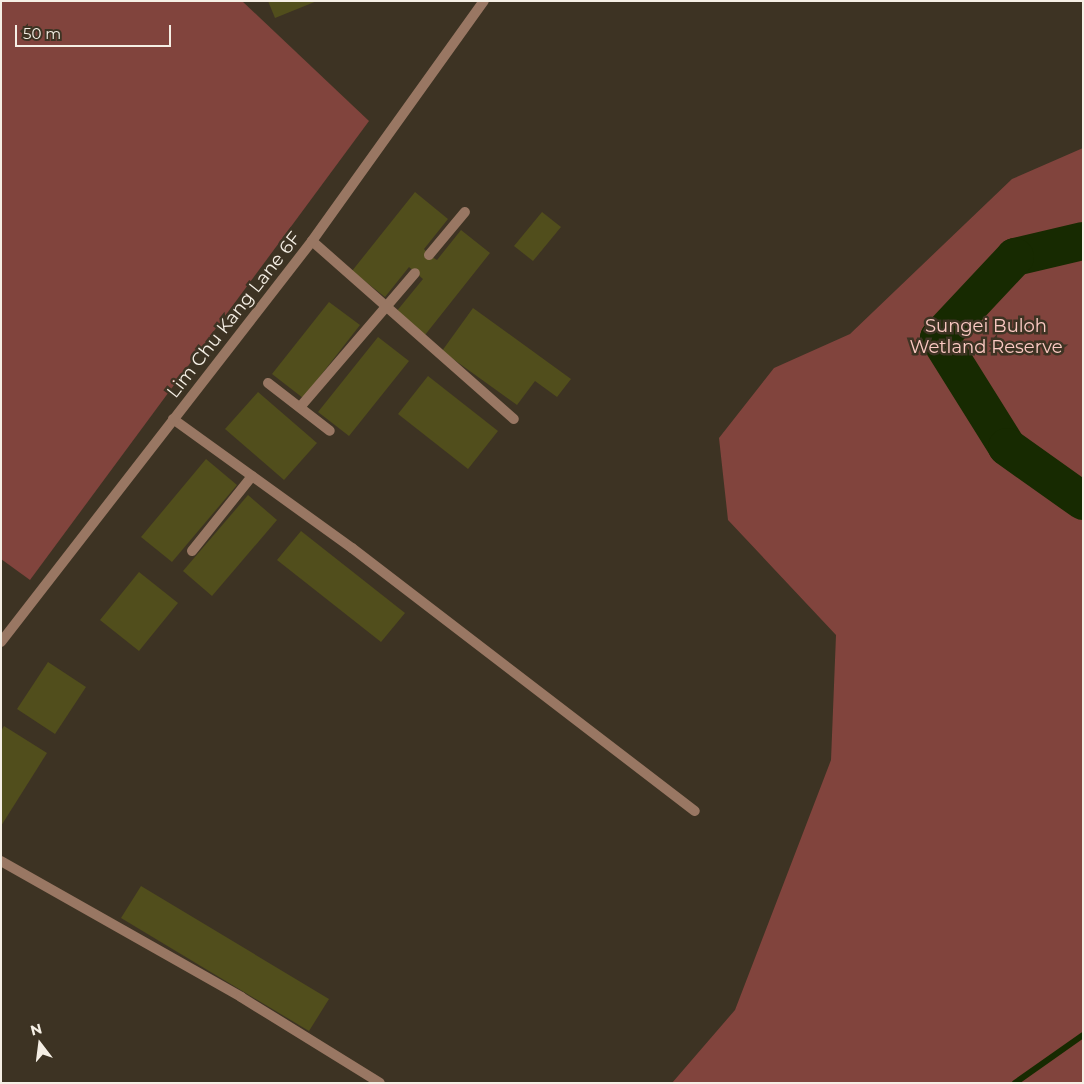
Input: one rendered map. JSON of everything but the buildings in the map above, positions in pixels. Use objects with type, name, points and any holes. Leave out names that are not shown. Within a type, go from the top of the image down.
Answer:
[{"type":"street","name":"Lim Chu Kang Lane 6F","points":[[1,642],[312,241],[484,1]]},
{"type":"street","points":[[429,254],[465,212]]},
{"type":"street","points":[[312,241],[514,419]]},
{"type":"street","points":[[301,406],[415,273]]},
{"type":"street","points":[[268,383],[301,406],[330,431]]},
{"type":"street","points":[[173,419],[352,548],[695,811]]},
{"type":"street","points":[[192,551],[252,476]]},
{"type":"street","points":[[1,861],[241,997],[380,1083]]},
{"type":"green space","points":[[1,1],[242,1],[369,121],[30,580],[1,559]]},
{"type":"green space","name":"Sungei Buloh Wetland Reserve","points":[[1083,148],[1083,1083],[672,1083],[735,1010],[831,760],[836,635],[728,520],[719,438],[774,368],[850,334],[1012,179]]},
{"type":"waterway","points":[[1083,241],[1015,257],[939,338],[1007,447],[1083,501]]},
{"type":"waterway","points":[[1015,1083],[1083,1035]]}]
